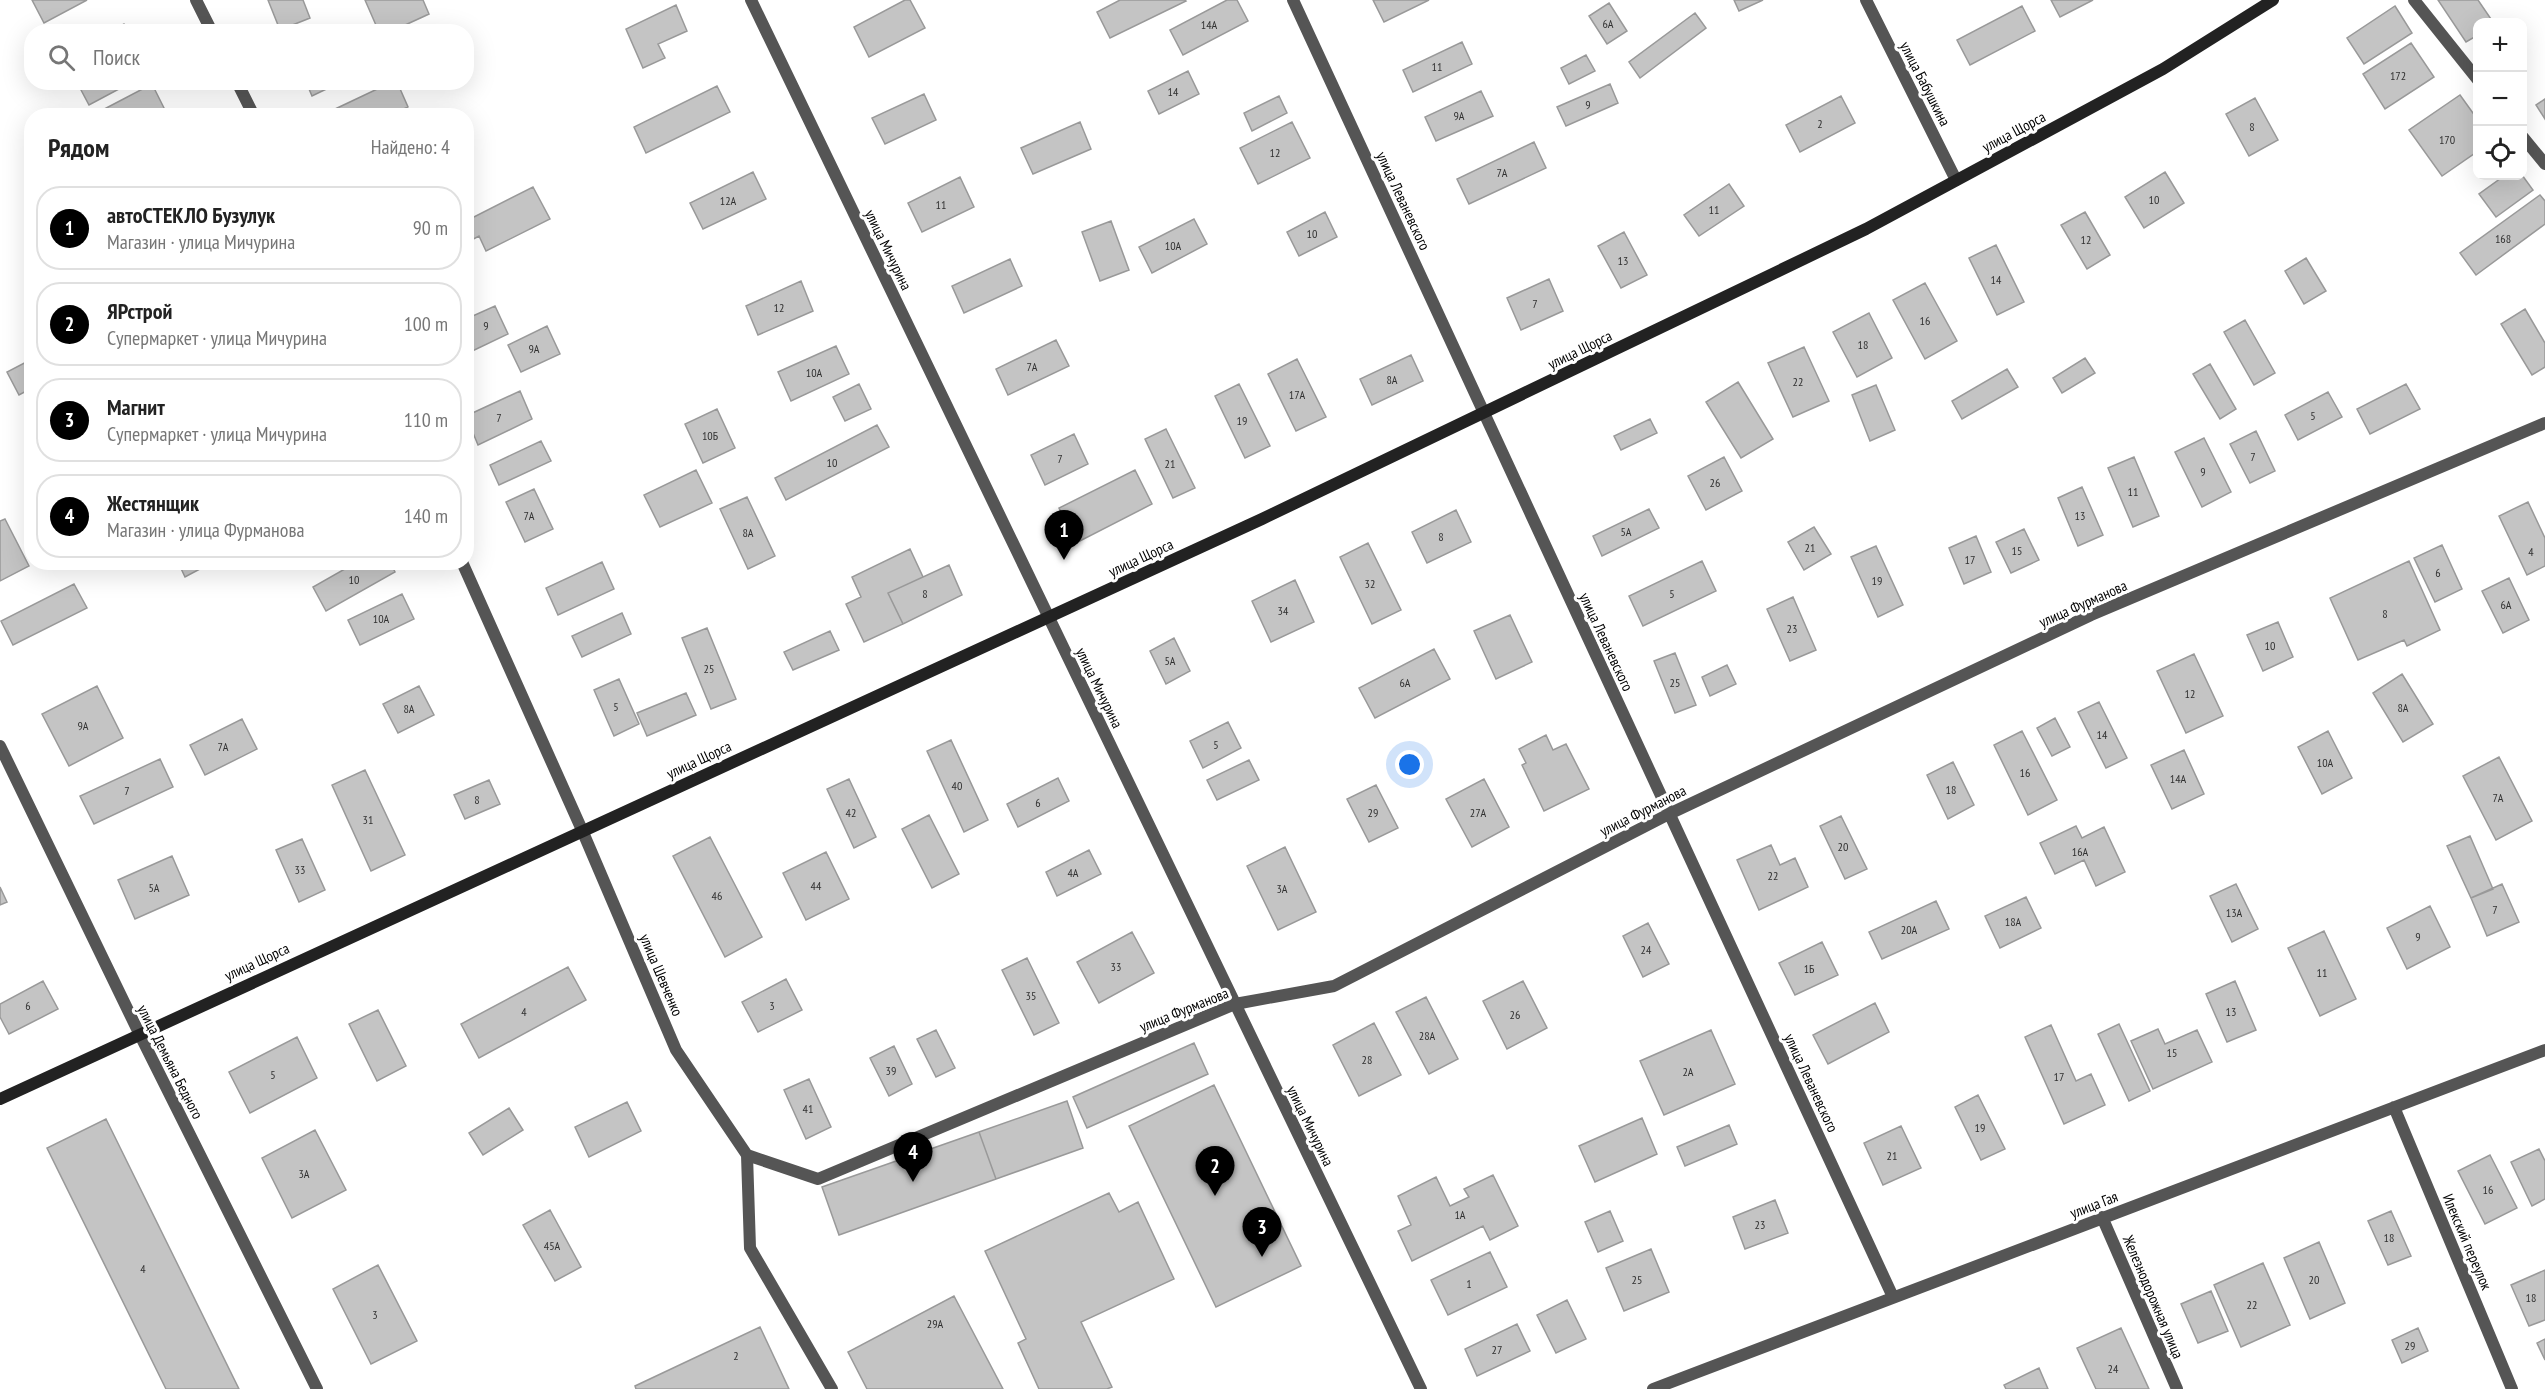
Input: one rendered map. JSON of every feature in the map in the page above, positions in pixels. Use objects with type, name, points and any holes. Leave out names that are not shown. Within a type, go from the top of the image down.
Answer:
[{"type":"main road","name":"улица Щорса","points":[[0,1099],[139,1033],[1262,519],[1866,229],[2163,69],[2272,0]]},
{"type":"street","points":[[196,0],[208,24]]},
{"type":"street","name":"улица Мичурина","points":[[751,0],[1421,1389]]},
{"type":"street","name":"улица Леваневского","points":[[1293,0],[1893,1297]]},
{"type":"street","name":"улица Бабушкина","points":[[1866,0],[1956,180]]},
{"type":"street","points":[[2414,0],[2473,74]]},
{"type":"street","points":[[241,90],[250,108]]},
{"type":"street","points":[[2527,141],[2545,164]]},
{"type":"street","name":"улица Фурманова","points":[[747,1155],[818,1179],[1235,1004],[1334,986],[1669,814],[2091,615],[2545,423]]},
{"type":"street","name":"улица Шевченко","points":[[466,570],[582,831],[676,1050],[747,1155]]},
{"type":"street","name":"улица Демьяна Бедного","points":[[0,746],[139,1033],[317,1389]]},
{"type":"street","name":"улица Гая","points":[[1653,1389],[2545,1050]]},
{"type":"street","name":"Илекский переулок","points":[[2394,1107],[2512,1389]]},
{"type":"street","points":[[747,1155],[750,1248],[832,1389]]},
{"type":"street","name":"Железнодорожная улица","points":[[2102,1217],[2177,1389]]},
{"type":"building","points":[[32,0],[87,0],[44,23]]},
{"type":"building","points":[[268,0],[303,0],[310,18],[295,24],[278,24]]},
{"type":"building","points":[[365,0],[423,0],[429,14],[407,24],[376,24]]},
{"type":"building","points":[[905,0],[910,0],[925,28],[869,57],[854,27]]},
{"type":"building","points":[[1120,0],[1186,1],[1110,38],[1097,12]]},
{"type":"building","points":[[1227,0],[1237,0],[1248,21],[1183,55],[1170,30]]},
{"type":"building","points":[[1373,0],[1429,0],[1384,22]]},
{"type":"building","points":[[1734,0],[1763,0],[1739,11]]},
{"type":"building","points":[[2051,0],[2093,0],[2060,17]]},
{"type":"building","points":[[2438,0],[2478,0],[2490,18],[2473,18],[2473,38],[2466,42]]},
{"type":"building","points":[[1609,3],[1627,31],[1607,44],[1589,16]]},
{"type":"building","points":[[676,5],[687,31],[658,44],[665,58],[643,68],[626,29]]},
{"type":"building","points":[[2022,6],[2035,31],[1970,65],[1957,40]]},
{"type":"building","points":[[2395,6],[2412,33],[2364,64],[2347,38]]},
{"type":"building","points":[[1695,13],[1706,28],[1640,78],[1629,62]]},
{"type":"building","points":[[1462,42],[1472,64],[1413,92],[1403,70]]},
{"type":"building","points":[[2411,43],[2434,77],[2385,109],[2363,74]]},
{"type":"building","points":[[1586,55],[1595,71],[1569,84],[1561,68]]},
{"type":"building","points":[[1188,71],[1199,94],[1159,114],[1148,91]]},
{"type":"building","points":[[1610,84],[1618,103],[1566,126],[1557,107]]},
{"type":"building","points":[[717,86],[730,112],[646,153],[634,127]]},
{"type":"building","points":[[81,90],[117,90],[89,105]]},
{"type":"building","points":[[141,90],[155,90],[164,108],[106,108]]},
{"type":"building","points":[[309,90],[324,90],[312,96]]},
{"type":"building","points":[[375,90],[401,90],[408,107],[406,108],[337,108]]},
{"type":"building","points":[[1481,91],[1493,116],[1436,141],[1425,117]]},
{"type":"building","points":[[924,94],[936,120],[885,144],[872,118]]},
{"type":"building","points":[[2460,95],[2473,113],[2473,154],[2442,176],[2409,130]]},
{"type":"building","points":[[1279,96],[1287,113],[1252,131],[1244,113]]},
{"type":"building","points":[[1841,96],[1855,123],[1800,152],[1786,125]]},
{"type":"building","points":[[2255,98],[2278,140],[2249,156],[2226,114]]},
{"type":"building","points":[[2545,99],[2545,119],[2536,105]]},
{"type":"building","points":[[1080,122],[1091,149],[1033,174],[1021,148]]},
{"type":"building","points":[[1292,122],[1310,158],[1258,184],[1240,148]]},
{"type":"building","points":[[1534,142],[1546,168],[1469,204],[1457,179]]},
{"type":"building","points":[[753,172],[766,199],[703,229],[690,203]]},
{"type":"building","points":[[2165,172],[2184,203],[2144,228],[2125,197]]},
{"type":"building","points":[[960,177],[974,207],[922,232],[908,203]]},
{"type":"building","points":[[2498,180],[2526,180],[2533,190],[2496,217],[2479,194]]},
{"type":"building","points":[[1729,184],[1744,206],[1699,236],[1684,215]]},
{"type":"building","points":[[533,187],[550,219],[486,251],[479,236],[474,239],[474,217]]},
{"type":"building","points":[[2540,195],[2545,201],[2545,224],[2476,275],[2460,253]]},
{"type":"building","points":[[1325,212],[1337,237],[1299,256],[1287,232]]},
{"type":"building","points":[[2085,212],[2110,255],[2087,269],[2061,225]]},
{"type":"building","points":[[1194,219],[1207,244],[1152,273],[1139,247]]},
{"type":"building","points":[[1111,221],[1129,270],[1100,281],[1082,232]]},
{"type":"building","points":[[1624,232],[1647,275],[1621,288],[1598,246]]},
{"type":"building","points":[[1996,245],[2024,302],[1997,315],[1969,258]]},
{"type":"building","points":[[2306,258],[2326,291],[2304,304],[2285,271]]},
{"type":"building","points":[[1010,259],[1022,286],[964,313],[952,286]]},
{"type":"building","points":[[1549,279],[1563,311],[1521,330],[1507,298]]},
{"type":"building","points":[[801,281],[813,311],[758,335],[746,306]]},
{"type":"building","points":[[1925,283],[1957,341],[1925,359],[1893,300]]},
{"type":"building","points":[[495,306],[508,334],[474,350],[474,315]]},
{"type":"building","points":[[2525,309],[2545,343],[2545,367],[2532,375],[2501,324]]},
{"type":"building","points":[[1869,313],[1892,358],[1857,377],[1833,332]]},
{"type":"building","points":[[2245,320],[2275,373],[2254,385],[2224,332]]},
{"type":"building","points":[[547,326],[560,354],[521,372],[508,345]]},
{"type":"building","points":[[1056,340],[1069,366],[1008,395],[996,369]]},
{"type":"building","points":[[836,346],[849,374],[791,401],[778,372]]},
{"type":"building","points":[[1804,347],[1829,401],[1793,417],[1768,363]]},
{"type":"building","points":[[1411,355],[1423,381],[1372,405],[1360,379]]},
{"type":"building","points":[[2085,358],[2095,373],[2062,393],[2053,378]]},
{"type":"building","points":[[1297,359],[1326,417],[1296,431],[1268,374]]},
{"type":"building","points":[[24,363],[24,392],[19,395],[7,372]]},
{"type":"building","points":[[2210,364],[2236,409],[2220,419],[2193,374]]},
{"type":"building","points":[[2007,369],[2018,387],[1962,419],[1952,401]]},
{"type":"building","points":[[1738,382],[1773,439],[1741,458],[1706,402]]},
{"type":"building","points":[[859,384],[871,409],[845,421],[833,397]]},
{"type":"building","points":[[1239,384],[1270,446],[1245,458],[1215,396]]},
{"type":"building","points":[[2406,384],[2420,409],[2370,434],[2357,409]]},
{"type":"building","points":[[1876,385],[1895,430],[1870,441],[1852,395]]},
{"type":"building","points":[[520,391],[532,419],[478,445],[474,435],[474,412]]},
{"type":"building","points":[[2328,392],[2342,417],[2298,440],[2285,415]]},
{"type":"building","points":[[717,409],[735,448],[703,463],[685,424]]},
{"type":"building","points":[[1650,419],[1657,433],[1621,450],[1614,436]]},
{"type":"building","points":[[877,425],[889,447],[786,500],[775,478]]},
{"type":"building","points":[[1166,429],[1195,488],[1173,498],[1145,439]]},
{"type":"building","points":[[2256,431],[2275,471],[2250,483],[2230,444]]},
{"type":"building","points":[[1074,434],[1088,464],[1045,485],[1031,455]]},
{"type":"building","points":[[2204,438],[2231,492],[2202,507],[2175,452]]},
{"type":"building","points":[[541,441],[551,461],[499,485],[490,465]]},
{"type":"building","points":[[1724,457],[1742,491],[1706,510],[1688,476]]},
{"type":"building","points":[[2134,457],[2159,516],[2133,527],[2108,468]]},
{"type":"building","points":[[696,470],[712,503],[660,527],[644,495]]},
{"type":"building","points":[[1135,470],[1152,504],[1076,543],[1059,508]]},
{"type":"building","points":[[2082,487],[2103,535],[2078,546],[2058,498]]},
{"type":"building","points":[[534,489],[553,529],[525,542],[506,502]]},
{"type":"building","points":[[747,497],[775,556],[748,569],[720,509]]},
{"type":"building","points":[[2528,502],[2545,538],[2545,566],[2527,575],[2499,516]]},
{"type":"building","points":[[1649,509],[1659,528],[1602,556],[1593,536]]},
{"type":"building","points":[[1456,510],[1471,542],[1427,563],[1412,532]]},
{"type":"building","points":[[5,519],[24,556],[24,569],[0,581],[0,521]]},
{"type":"building","points":[[1814,527],[1831,554],[1804,570],[1788,542]]},
{"type":"building","points":[[2024,529],[2039,560],[2011,573],[1996,542]]},
{"type":"building","points":[[1976,536],[1991,572],[1964,584],[1949,548]]},
{"type":"building","points":[[1368,543],[1401,610],[1372,624],[1340,557]]},
{"type":"building","points":[[2442,545],[2462,589],[2435,602],[2414,558]]},
{"type":"building","points":[[1876,546],[1903,605],[1878,617],[1851,557]]},
{"type":"building","points":[[910,549],[923,577],[888,593],[903,624],[864,642],[846,604],[861,597],[852,577]]},
{"type":"building","points":[[1702,561],[1716,591],[1643,626],[1629,596]]},
{"type":"building","points":[[2409,561],[2440,630],[2407,646],[2404,640],[2358,660],[2330,598]]},
{"type":"building","points":[[602,562],[614,589],[558,615],[546,588]]},
{"type":"building","points":[[949,565],[962,595],[903,624],[888,593]]},
{"type":"building","points":[[182,570],[198,570],[185,577]]},
{"type":"building","points":[[343,570],[394,570],[395,572],[326,611],[313,587]]},
{"type":"building","points":[[2509,578],[2529,620],[2503,633],[2482,591]]},
{"type":"building","points":[[1295,580],[1314,622],[1271,642],[1252,601]]},
{"type":"building","points":[[74,584],[87,608],[13,645],[1,621]]},
{"type":"building","points":[[402,594],[414,619],[360,645],[348,620]]},
{"type":"building","points":[[1793,597],[1816,650],[1790,661],[1767,609]]},
{"type":"building","points":[[622,613],[631,634],[582,657],[572,636]]},
{"type":"building","points":[[1510,615],[1532,662],[1496,679],[1474,631]]},
{"type":"building","points":[[2278,622],[2293,657],[2263,671],[2247,635]]},
{"type":"building","points":[[707,628],[736,699],[711,709],[682,638]]},
{"type":"building","points":[[830,631],[839,650],[793,670],[784,652]]},
{"type":"building","points":[[1174,638],[1190,671],[1166,684],[1150,651]]},
{"type":"building","points":[[1434,649],[1450,679],[1375,718],[1359,688]]},
{"type":"building","points":[[1675,653],[1696,705],[1675,713],[1654,661]]},
{"type":"building","points":[[2194,654],[2223,716],[2186,733],[2157,671]]},
{"type":"building","points":[[1727,665],[1736,684],[1710,696],[1702,677]]},
{"type":"building","points":[[2402,674],[2433,724],[2403,742],[2373,693]]},
{"type":"building","points":[[619,679],[639,724],[614,736],[594,690]]},
{"type":"building","points":[[97,686],[123,738],[69,766],[42,714]]},
{"type":"building","points":[[419,686],[434,715],[398,733],[383,704]]},
{"type":"building","points":[[686,693],[696,715],[647,736],[637,713]]},
{"type":"building","points":[[2099,702],[2127,758],[2106,768],[2078,712]]},
{"type":"building","points":[[2055,718],[2070,747],[2052,756],[2037,728]]},
{"type":"building","points":[[242,719],[257,749],[205,775],[190,745]]},
{"type":"building","points":[[1228,722],[1241,748],[1203,768],[1190,741]]},
{"type":"building","points":[[2022,731],[2057,800],[2028,815],[1994,745]]},
{"type":"building","points":[[2328,731],[2352,778],[2322,794],[2298,747]]},
{"type":"building","points":[[1546,735],[1553,750],[1566,744],[1589,789],[1544,811],[1522,765],[1526,763],[1519,749]]},
{"type":"building","points":[[951,740],[988,820],[964,832],[927,751]]},
{"type":"building","points":[[2184,750],[2204,794],[2172,809],[2151,765]]},
{"type":"building","points":[[2499,757],[2532,821],[2496,840],[2463,776]]},
{"type":"building","points":[[160,759],[173,787],[94,824],[80,796]]},
{"type":"building","points":[[1249,760],[1259,780],[1217,800],[1207,780]]},
{"type":"building","points":[[1953,762],[1974,805],[1948,819],[1927,775]]},
{"type":"building","points":[[365,770],[405,855],[371,871],[332,785]]},
{"type":"building","points":[[1058,778],[1069,801],[1018,827],[1007,804]]},
{"type":"building","points":[[849,779],[876,837],[854,848],[827,789]]},
{"type":"building","points":[[1484,779],[1509,827],[1472,847],[1446,799]]},
{"type":"building","points":[[489,780],[500,804],[465,819],[454,795]]},
{"type":"building","points":[[1376,785],[1398,828],[1369,842],[1347,799]]},
{"type":"building","points":[[929,815],[959,874],[932,888],[902,829]]},
{"type":"building","points":[[1841,816],[1867,869],[1845,879],[1820,826]]},
{"type":"building","points":[[2076,826],[2082,838],[2104,827],[2125,872],[2096,886],[2084,860],[2055,874],[2040,843]]},
{"type":"building","points":[[2470,836],[2493,889],[2471,898],[2447,846]]},
{"type":"building","points":[[710,837],[762,937],[725,957],[673,856]]},
{"type":"building","points":[[302,839],[325,890],[299,902],[276,850]]},
{"type":"building","points":[[1771,845],[1780,865],[1795,858],[1808,887],[1759,910],[1737,860]]},
{"type":"building","points":[[1285,847],[1316,912],[1278,930],[1247,866]]},
{"type":"building","points":[[1089,850],[1101,874],[1057,896],[1046,872]]},
{"type":"building","points":[[826,852],[849,899],[806,920],[783,873]]},
{"type":"building","points":[[172,856],[189,895],[135,919],[118,880]]},
{"type":"building","points":[[2236,884],[2258,929],[2232,942],[2210,896]]},
{"type":"building","points":[[2502,884],[2519,922],[2487,936],[2471,898]]},
{"type":"building","points":[[0,887],[7,902],[0,905]]},
{"type":"building","points":[[2026,897],[2041,928],[2000,948],[1985,916]]},
{"type":"building","points":[[1936,901],[1949,929],[1882,959],[1869,932]]},
{"type":"building","points":[[2430,906],[2450,947],[2407,969],[2387,928]]},
{"type":"building","points":[[1648,923],[1669,964],[1643,977],[1623,936]]},
{"type":"building","points":[[2324,931],[2356,999],[2320,1016],[2288,948]]},
{"type":"building","points":[[1132,932],[1154,973],[1099,1003],[1077,962]]},
{"type":"building","points":[[1822,942],[1838,975],[1795,995],[1779,963]]},
{"type":"building","points":[[1027,958],[1059,1023],[1034,1035],[1002,970]]},
{"type":"building","points":[[568,967],[586,1000],[479,1058],[461,1024]]},
{"type":"building","points":[[786,979],[802,1010],[758,1032],[742,1002]]},
{"type":"building","points":[[43,981],[58,1009],[9,1034],[0,1017],[0,1004]]},
{"type":"building","points":[[1523,981],[1547,1028],[1507,1049],[1483,1001]]},
{"type":"building","points":[[2235,981],[2256,1030],[2227,1042],[2206,994]]},
{"type":"building","points":[[1426,997],[1458,1059],[1429,1074],[1396,1012]]},
{"type":"building","points":[[1875,1003],[1889,1032],[1828,1064],[1813,1035]]},
{"type":"building","points":[[378,1010],[406,1066],[377,1081],[349,1024]]},
{"type":"building","points":[[1374,1023],[1401,1075],[1359,1096],[1333,1045]]},
{"type":"building","points":[[2119,1024],[2150,1091],[2129,1101],[2098,1034]]},
{"type":"building","points":[[2051,1025],[2076,1081],[2091,1074],[2105,1105],[2064,1124],[2025,1037]]},
{"type":"building","points":[[2158,1029],[2165,1044],[2197,1030],[2212,1062],[2153,1089],[2131,1041]]},
{"type":"building","points":[[936,1030],[955,1068],[936,1077],[917,1039]]},
{"type":"building","points":[[1711,1030],[1735,1084],[1664,1115],[1640,1061]]},
{"type":"building","points":[[297,1037],[317,1078],[250,1113],[229,1072]]},
{"type":"building","points":[[1194,1043],[1208,1074],[1087,1128],[1073,1097]]},
{"type":"building","points":[[894,1046],[912,1084],[889,1096],[870,1058]]},
{"type":"building","points":[[809,1079],[831,1127],[806,1139],[784,1090]]},
{"type":"building","points":[[1214,1085],[1301,1266],[1216,1307],[1129,1126]]},
{"type":"building","points":[[1978,1095],[2005,1149],[1981,1160],[1955,1107]]},
{"type":"building","points":[[1067,1101],[1083,1148],[996,1179],[979,1132]]},
{"type":"building","points":[[627,1102],[641,1131],[589,1157],[575,1127]]},
{"type":"building","points":[[509,1108],[523,1130],[483,1155],[469,1133]]},
{"type":"building","points":[[1642,1118],[1657,1154],[1595,1182],[1579,1146]]},
{"type":"building","points":[[106,1119],[239,1389],[166,1389],[47,1148]]},
{"type":"building","points":[[1729,1125],[1737,1144],[1685,1166],[1677,1147]]},
{"type":"building","points":[[1901,1126],[1921,1168],[1883,1185],[1864,1143]]},
{"type":"building","points":[[315,1130],[346,1190],[292,1218],[262,1158]]},
{"type":"building","points":[[979,1132],[996,1179],[839,1235],[822,1187]]},
{"type":"building","points":[[2539,1149],[2545,1161],[2545,1199],[2532,1206],[2511,1162]]},
{"type":"building","points":[[2490,1155],[2517,1208],[2485,1224],[2458,1171]]},
{"type":"building","points":[[1493,1175],[1518,1226],[1490,1240],[1483,1226],[1412,1261],[1398,1231],[1411,1225],[1398,1196],[1436,1177],[1450,1206],[1469,1197],[1464,1189]]},
{"type":"building","points":[[1109,1193],[1119,1212],[1138,1202],[1174,1279],[1081,1322],[1112,1387],[1107,1389],[1039,1389],[1018,1343],[1026,1339],[985,1251]]},
{"type":"building","points":[[1775,1200],[1788,1233],[1745,1249],[1733,1217]]},
{"type":"building","points":[[550,1210],[581,1267],[555,1281],[523,1225]]},
{"type":"building","points":[[1610,1211],[1623,1241],[1598,1252],[1585,1222]]},
{"type":"building","points":[[2391,1211],[2411,1256],[2388,1265],[2368,1221]]},
{"type":"building","points":[[2319,1242],[2345,1303],[2310,1319],[2284,1258]]},
{"type":"building","points":[[1651,1249],[1669,1292],[1624,1311],[1606,1268]]},
{"type":"building","points":[[1490,1252],[1507,1287],[1448,1315],[1431,1280]]},
{"type":"building","points":[[2263,1263],[2290,1325],[2241,1347],[2214,1285]]},
{"type":"building","points":[[378,1265],[417,1341],[371,1364],[333,1289]]},
{"type":"building","points":[[2545,1270],[2545,1320],[2529,1326],[2511,1285]]},
{"type":"building","points":[[2211,1291],[2228,1331],[2198,1343],[2181,1304]]},
{"type":"building","points":[[954,1296],[1003,1389],[867,1389],[848,1352]]},
{"type":"building","points":[[1567,1300],[1586,1339],[1556,1353],[1537,1315]]},
{"type":"building","points":[[1517,1324],[1530,1351],[1477,1376],[1465,1349]]},
{"type":"building","points":[[760,1327],[789,1389],[636,1389],[635,1386]]},
{"type":"building","points":[[2121,1328],[2149,1389],[2096,1389],[2077,1348]]},
{"type":"building","points":[[2418,1328],[2428,1351],[2402,1363],[2392,1340]]},
{"type":"building","points":[[2545,1339],[2545,1360],[2537,1343]]},
{"type":"building","points":[[2039,1368],[2048,1389],[2006,1389],[2004,1385]]},
{"type":"place","name":"автоСТЕКЛО Бузулук","points":[[1064,560]]},
{"type":"place","name":"Жестянщик","points":[[913,1182]]},
{"type":"place","name":"ЯРстрой","points":[[1215,1196]]},
{"type":"place","name":"Магнит","points":[[1262,1257]]}]
